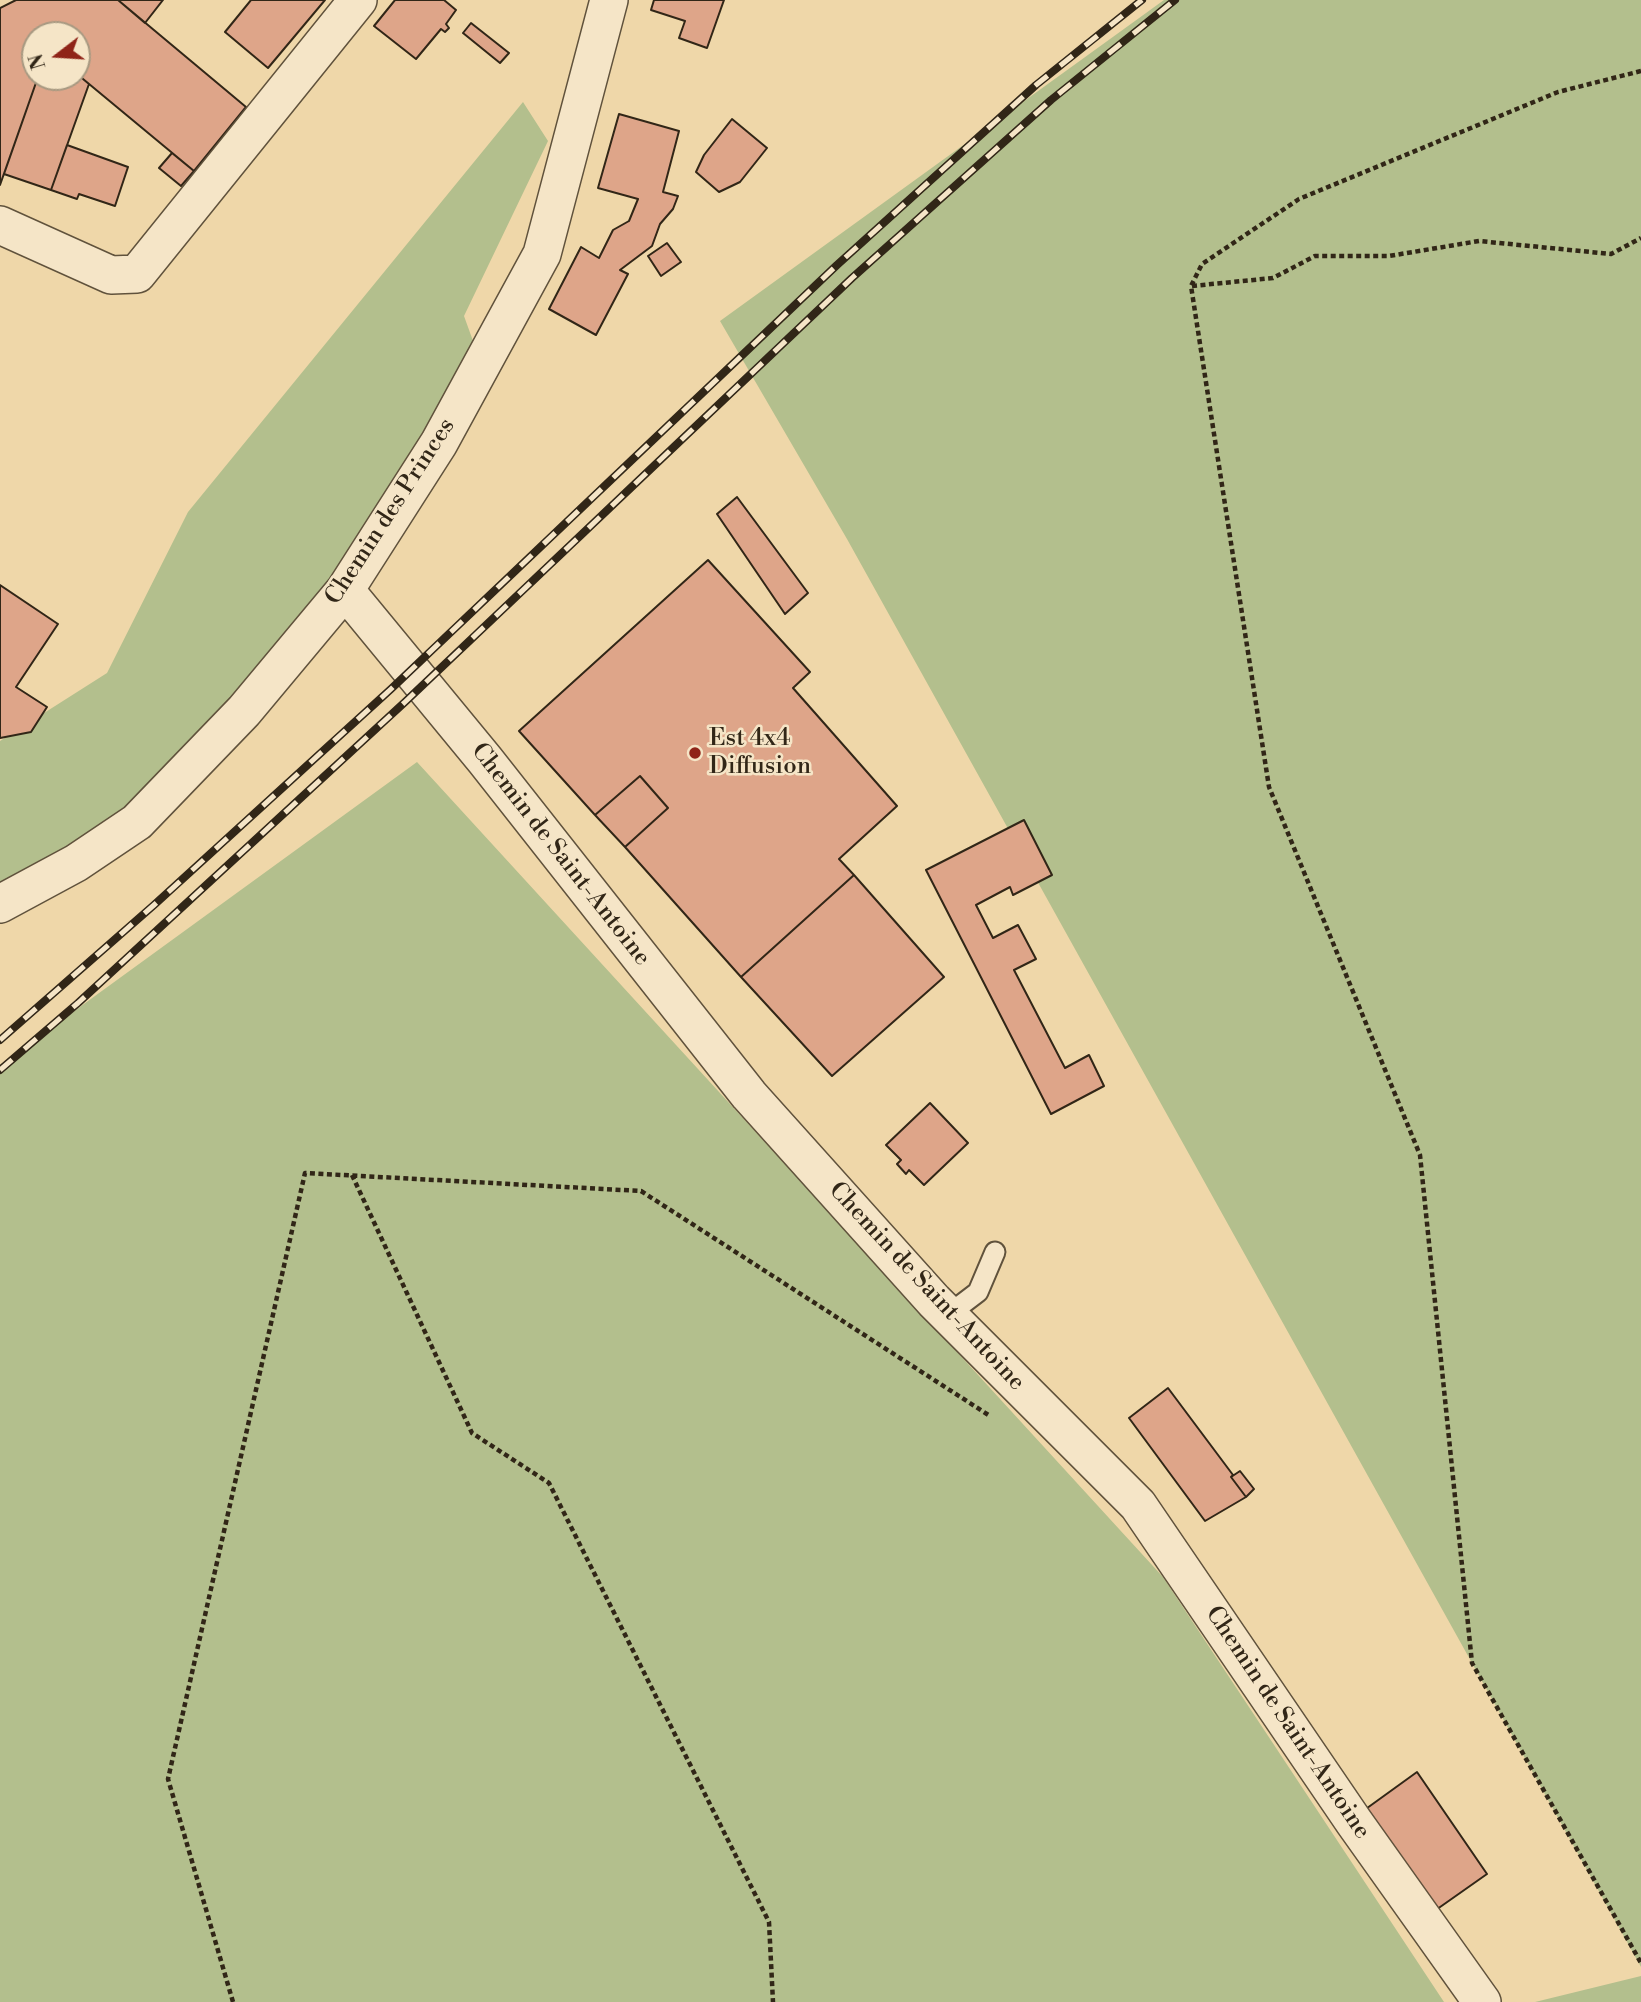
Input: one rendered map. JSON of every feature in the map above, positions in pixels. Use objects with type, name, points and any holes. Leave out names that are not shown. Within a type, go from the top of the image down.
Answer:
[{"type":"street","points":[[0,225],[111,275],[137,274],[358,0]]},
{"type":"street","name":"Chemin des Princes","points":[[0,904],[76,863],[137,822],[244,711],[345,590],[439,443],[542,254],[609,0]]},
{"type":"street","name":"Chemin de Saint-Antoine","points":[[345,590],[485,760],[749,1096],[934,1301],[1138,1505],[1354,1822],[1482,2002]]},
{"type":"lane","points":[[934,1301],[957,1308],[978,1292],[995,1252]]},
{"type":"path","points":[[1641,71],[1558,92],[1299,199],[1202,264],[1191,286],[1269,787],[1420,1155],[1472,1663],[1641,1963]]},
{"type":"path","points":[[1191,286],[1273,278],[1315,256],[1390,256],[1479,241],[1611,254],[1641,238]]},
{"type":"path","points":[[233,2002],[168,1779],[305,1173],[640,1191],[998,1421]]},
{"type":"path","points":[[352,1175],[472,1433],[549,1483],[769,1922],[773,2002]]},
{"type":"green space","points":[[1164,0],[1641,0],[1641,1967],[847,539],[720,321]]},
{"type":"green space","points":[[523,102],[548,141],[464,316],[477,352],[348,564],[85,875],[0,901],[0,741],[107,673],[188,512]]},
{"type":"green space","points":[[417,762],[1163,1577],[1444,2002],[0,2002],[0,1065]]},
{"type":"green space","points":[[1641,1976],[1641,2002],[1535,2002]]},
{"type":"building","points":[[16,0],[118,0],[246,107],[194,171],[91,86],[91,21],[21,21],[21,91],[33,91],[0,185],[0,8]]},
{"type":"building","points":[[118,0],[163,0],[145,23]]},
{"type":"building","points":[[251,0],[325,0],[268,68],[225,32]]},
{"type":"building","points":[[395,0],[444,0],[456,10],[446,24],[449,28],[445,32],[441,29],[416,59],[374,26]]},
{"type":"building","points":[[654,0],[724,0],[707,48],[679,38],[685,21],[651,10]]},
{"type":"building","points":[[471,23],[509,53],[500,63],[463,33]]},
{"type":"building","points":[[33,91],[86,91],[51,190],[4,174]]},
{"type":"building","points":[[619,114],[679,131],[663,192],[678,196],[673,209],[660,224],[652,246],[620,270],[628,274],[596,335],[549,309],[581,247],[599,258],[613,230],[629,221],[638,199],[598,188]]},
{"type":"building","points":[[732,119],[767,148],[740,182],[719,192],[696,172],[704,155]]},
{"type":"building","points":[[67,145],[128,167],[115,206],[79,194],[77,199],[51,190]]},
{"type":"building","points":[[172,153],[194,171],[181,186],[159,168]]},
{"type":"building","points":[[667,243],[681,262],[661,276],[648,256]]},
{"type":"building","points":[[737,497],[808,593],[785,614],[717,514]]},
{"type":"building","name":"Est 4x4 Diffusion","points":[[708,560],[810,672],[793,688],[897,806],[839,859],[854,875],[741,977],[625,847],[668,808],[640,776],[595,815],[519,731]]},
{"type":"building","points":[[0,585],[58,624],[16,687],[47,707],[31,732],[0,738]]},
{"type":"building","points":[[640,776],[668,808],[625,847],[595,815]]},
{"type":"building","points":[[1024,820],[1052,875],[1013,895],[1010,887],[976,905],[993,938],[1018,925],[1036,959],[1014,970],[1065,1068],[1089,1055],[1104,1086],[1051,1114],[926,870]]},
{"type":"building","points":[[854,875],[944,977],[832,1076],[741,977]]},
{"type":"building","points":[[930,1103],[968,1143],[924,1185],[909,1170],[906,1174],[897,1164],[901,1160],[886,1145]]},
{"type":"building","points":[[1168,1388],[1233,1475],[1231,1477],[1246,1497],[1205,1521],[1129,1418]]},
{"type":"building","points":[[1240,1471],[1254,1489],[1246,1497],[1231,1477]]},
{"type":"building","points":[[1417,1772],[1487,1874],[1433,1912],[1363,1811]]},
{"type":"railway","points":[[0,1040],[154,905],[391,689],[837,265],[1036,85],[1142,0]]},
{"type":"railway","points":[[0,1070],[78,1003],[405,702],[852,278],[1051,100],[1175,0]]},
{"type":"place","name":"Est 4x4 Diffusion","points":[[695,753]]}]
